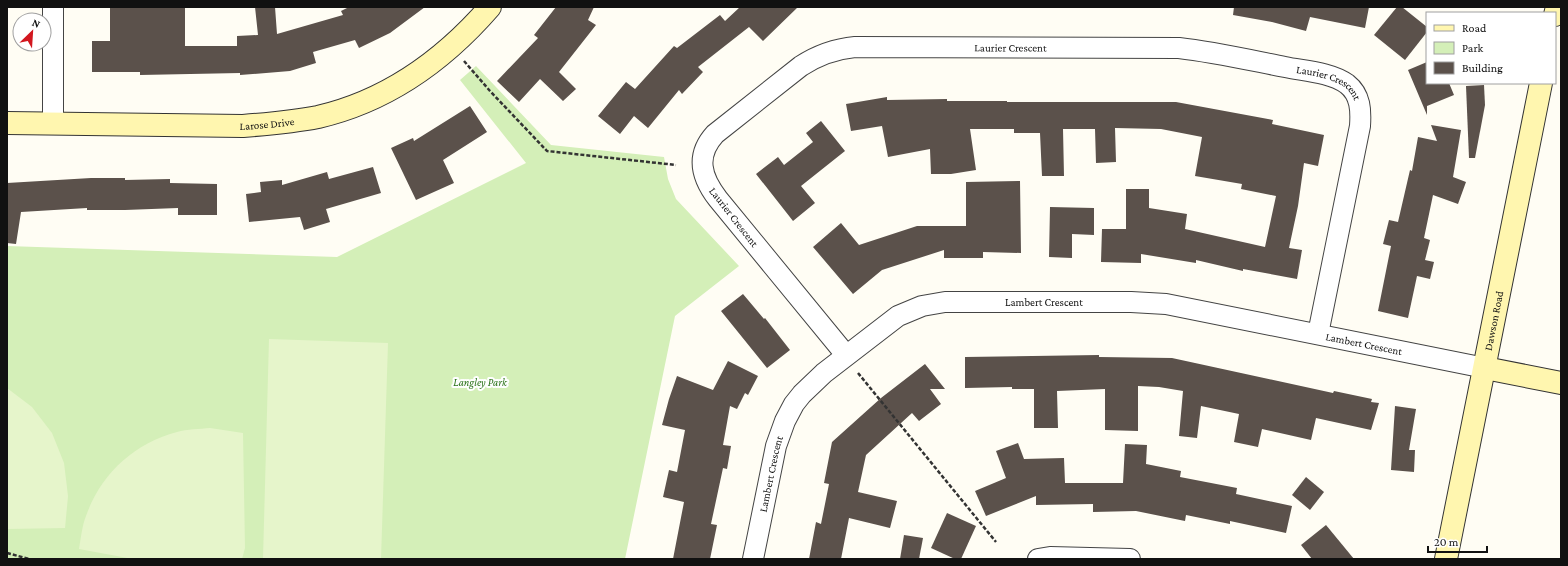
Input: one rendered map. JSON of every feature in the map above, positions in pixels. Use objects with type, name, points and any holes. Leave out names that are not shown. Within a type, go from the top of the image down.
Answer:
[{"type":"street","points":[[53,7],[53,124]]},
{"type":"street","name":"Larose Drive","points":[[7,123],[243,126],[296,121],[340,110],[376,97],[415,75],[452,47],[490,7]]},
{"type":"street","name":"Laurier Crescent","points":[[846,356],[718,199],[706,181],[702,162],[704,149],[715,134],[801,66],[812,59],[834,50],[855,46],[1179,48],[1200,50],[1325,75],[1347,84],[1355,92],[1360,103],[1360,126],[1318,334]]},
{"type":"street","name":"Dawson Road","points":[[1446,559],[1542,84]]},
{"type":"street","name":"Lambert Crescent","points":[[753,559],[776,446],[785,421],[794,404],[802,394],[824,373],[887,324],[905,313],[922,306],[951,301],[1150,302],[1184,307],[1485,368]]},
{"type":"street","points":[[1485,368],[1561,383]]},
{"type":"street","points":[[1038,559],[1050,557],[1130,559]]},
{"type":"path","points":[[452,47],[490,91],[547,151],[552,153],[676,165]]},
{"type":"path","points":[[846,356],[996,542]]},
{"type":"path","points":[[7,553],[29,559]]},
{"type":"green space","name":"Langley Park","points":[[476,66],[551,145],[664,157],[668,179],[676,199],[739,266],[675,316],[625,559],[7,559],[7,246],[337,257],[526,163],[460,80]]},
{"type":"green space","points":[[269,339],[388,343],[381,559],[263,559]]},
{"type":"green space","points":[[7,388],[32,407],[52,433],[64,463],[68,496],[65,528],[7,529]]},
{"type":"green space","points":[[210,428],[243,433],[245,548],[242,559],[133,559],[79,549],[86,516],[92,501],[100,487],[121,463],[146,444],[161,437],[181,431]]},
{"type":"building","points":[[110,7],[185,7],[185,46],[237,46],[237,36],[258,35],[255,7],[275,7],[277,34],[343,15],[341,11],[349,7],[425,7],[390,33],[359,48],[355,40],[313,52],[316,63],[290,71],[240,75],[240,73],[140,75],[140,72],[92,72],[92,41],[110,41]]},
{"type":"building","points":[[556,7],[594,7],[588,20],[596,25],[559,72],[576,89],[563,101],[540,79],[519,102],[497,81],[538,38],[534,35]]},
{"type":"building","points":[[740,7],[798,7],[763,41],[749,27],[698,67],[703,72],[682,94],[679,90],[648,128],[634,116],[620,134],[598,116],[626,82],[635,89],[674,46],[677,48],[720,15],[725,21]]},
{"type":"building","points":[[1234,7],[1369,7],[1365,28],[1310,17],[1306,31],[1272,22],[1233,15]]},
{"type":"building","points":[[1397,7],[1402,7],[1426,26],[1426,33],[1405,60],[1374,35]]},
{"type":"building","points":[[1426,62],[1426,84],[1449,84],[1454,95],[1427,106],[1427,115],[1408,70]]},
{"type":"building","points":[[1484,85],[1485,105],[1475,158],[1469,158],[1466,86]]},
{"type":"building","points":[[887,97],[887,100],[947,99],[947,101],[1007,102],[1176,102],[1273,120],[1272,124],[1324,135],[1318,166],[1304,163],[1298,206],[1289,248],[1302,250],[1297,279],[1243,269],[1243,271],[1196,260],[1196,263],[1141,254],[1141,263],[1101,262],[1102,229],[1126,229],[1126,189],[1149,189],[1149,208],[1187,214],[1185,229],[1265,247],[1276,196],[1241,189],[1242,184],[1195,176],[1202,137],[1161,129],[1115,128],[1116,162],[1096,163],[1095,129],[1063,129],[1064,176],[1042,176],[1040,133],[1014,133],[1014,129],[970,129],[976,170],[951,174],[931,174],[930,149],[888,157],[882,126],[851,131],[846,104]]},
{"type":"building","points":[[470,106],[487,132],[443,160],[454,183],[416,200],[391,148],[413,138],[414,141]]},
{"type":"building","points":[[821,121],[845,151],[801,186],[815,203],[793,221],[756,174],[778,157],[784,165],[813,142],[806,133]]},
{"type":"building","points":[[1431,125],[1461,130],[1453,177],[1466,182],[1458,204],[1433,195],[1424,238],[1430,240],[1425,260],[1434,262],[1430,279],[1417,276],[1408,318],[1378,311],[1391,246],[1383,244],[1389,220],[1398,222],[1410,170],[1412,171],[1418,137],[1437,141]]},
{"type":"building","points":[[373,167],[381,193],[326,209],[330,222],[304,230],[300,217],[249,222],[246,194],[261,192],[260,182],[282,180],[282,185],[327,172],[329,179]]},
{"type":"building","points":[[91,178],[125,178],[125,180],[170,179],[170,183],[217,184],[217,215],[178,215],[178,208],[87,210],[87,208],[21,212],[16,244],[7,243],[7,183]]},
{"type":"building","points":[[1020,181],[1021,253],[983,252],[983,258],[944,258],[944,250],[882,270],[853,294],[813,247],[841,223],[859,245],[917,226],[966,226],[966,182]]},
{"type":"building","points":[[1050,207],[1094,208],[1094,235],[1072,234],[1072,258],[1049,257]]},
{"type":"building","points":[[743,294],[764,319],[765,318],[790,350],[767,368],[721,311]]},
{"type":"building","points":[[1099,355],[1099,357],[1172,358],[1333,393],[1334,391],[1372,399],[1371,402],[1379,403],[1371,430],[1316,418],[1311,440],[1262,429],[1258,447],[1234,442],[1239,414],[1201,406],[1197,438],[1179,436],[1183,391],[1159,387],[1138,386],[1138,431],[1105,430],[1105,389],[1057,391],[1058,428],[1034,428],[1034,389],[1012,389],[1012,387],[965,388],[965,357]]},
{"type":"building","points":[[728,361],[758,376],[748,395],[745,393],[737,409],[730,406],[723,445],[731,446],[727,469],[723,468],[711,524],[717,525],[710,559],[673,559],[684,502],[663,497],[669,470],[677,472],[685,430],[662,425],[669,399],[677,376],[713,390]]},
{"type":"building","points":[[925,364],[945,389],[930,389],[941,404],[919,421],[912,413],[866,455],[858,492],[897,501],[890,528],[849,518],[841,559],[809,559],[816,522],[821,524],[829,484],[824,483],[832,442],[881,398]]},
{"type":"building","points":[[1395,406],[1416,409],[1409,450],[1415,450],[1414,472],[1391,470]]},
{"type":"building","points":[[1018,443],[1024,459],[1064,458],[1065,483],[1123,483],[1125,444],[1147,445],[1146,464],[1181,471],[1180,477],[1237,488],[1236,494],[1292,506],[1286,533],[1230,521],[1230,524],[1186,515],[1185,521],[1136,511],[1093,512],[1093,504],[1036,505],[1036,496],[986,516],[975,491],[1006,478],[996,451]]},
{"type":"building","points":[[1306,477],[1324,492],[1310,510],[1292,495]]},
{"type":"building","points":[[947,513],[976,526],[961,559],[955,559],[931,548]]},
{"type":"building","points":[[1326,525],[1354,559],[1312,559],[1301,545]]},
{"type":"building","points":[[904,535],[923,538],[919,559],[900,559]]}]
